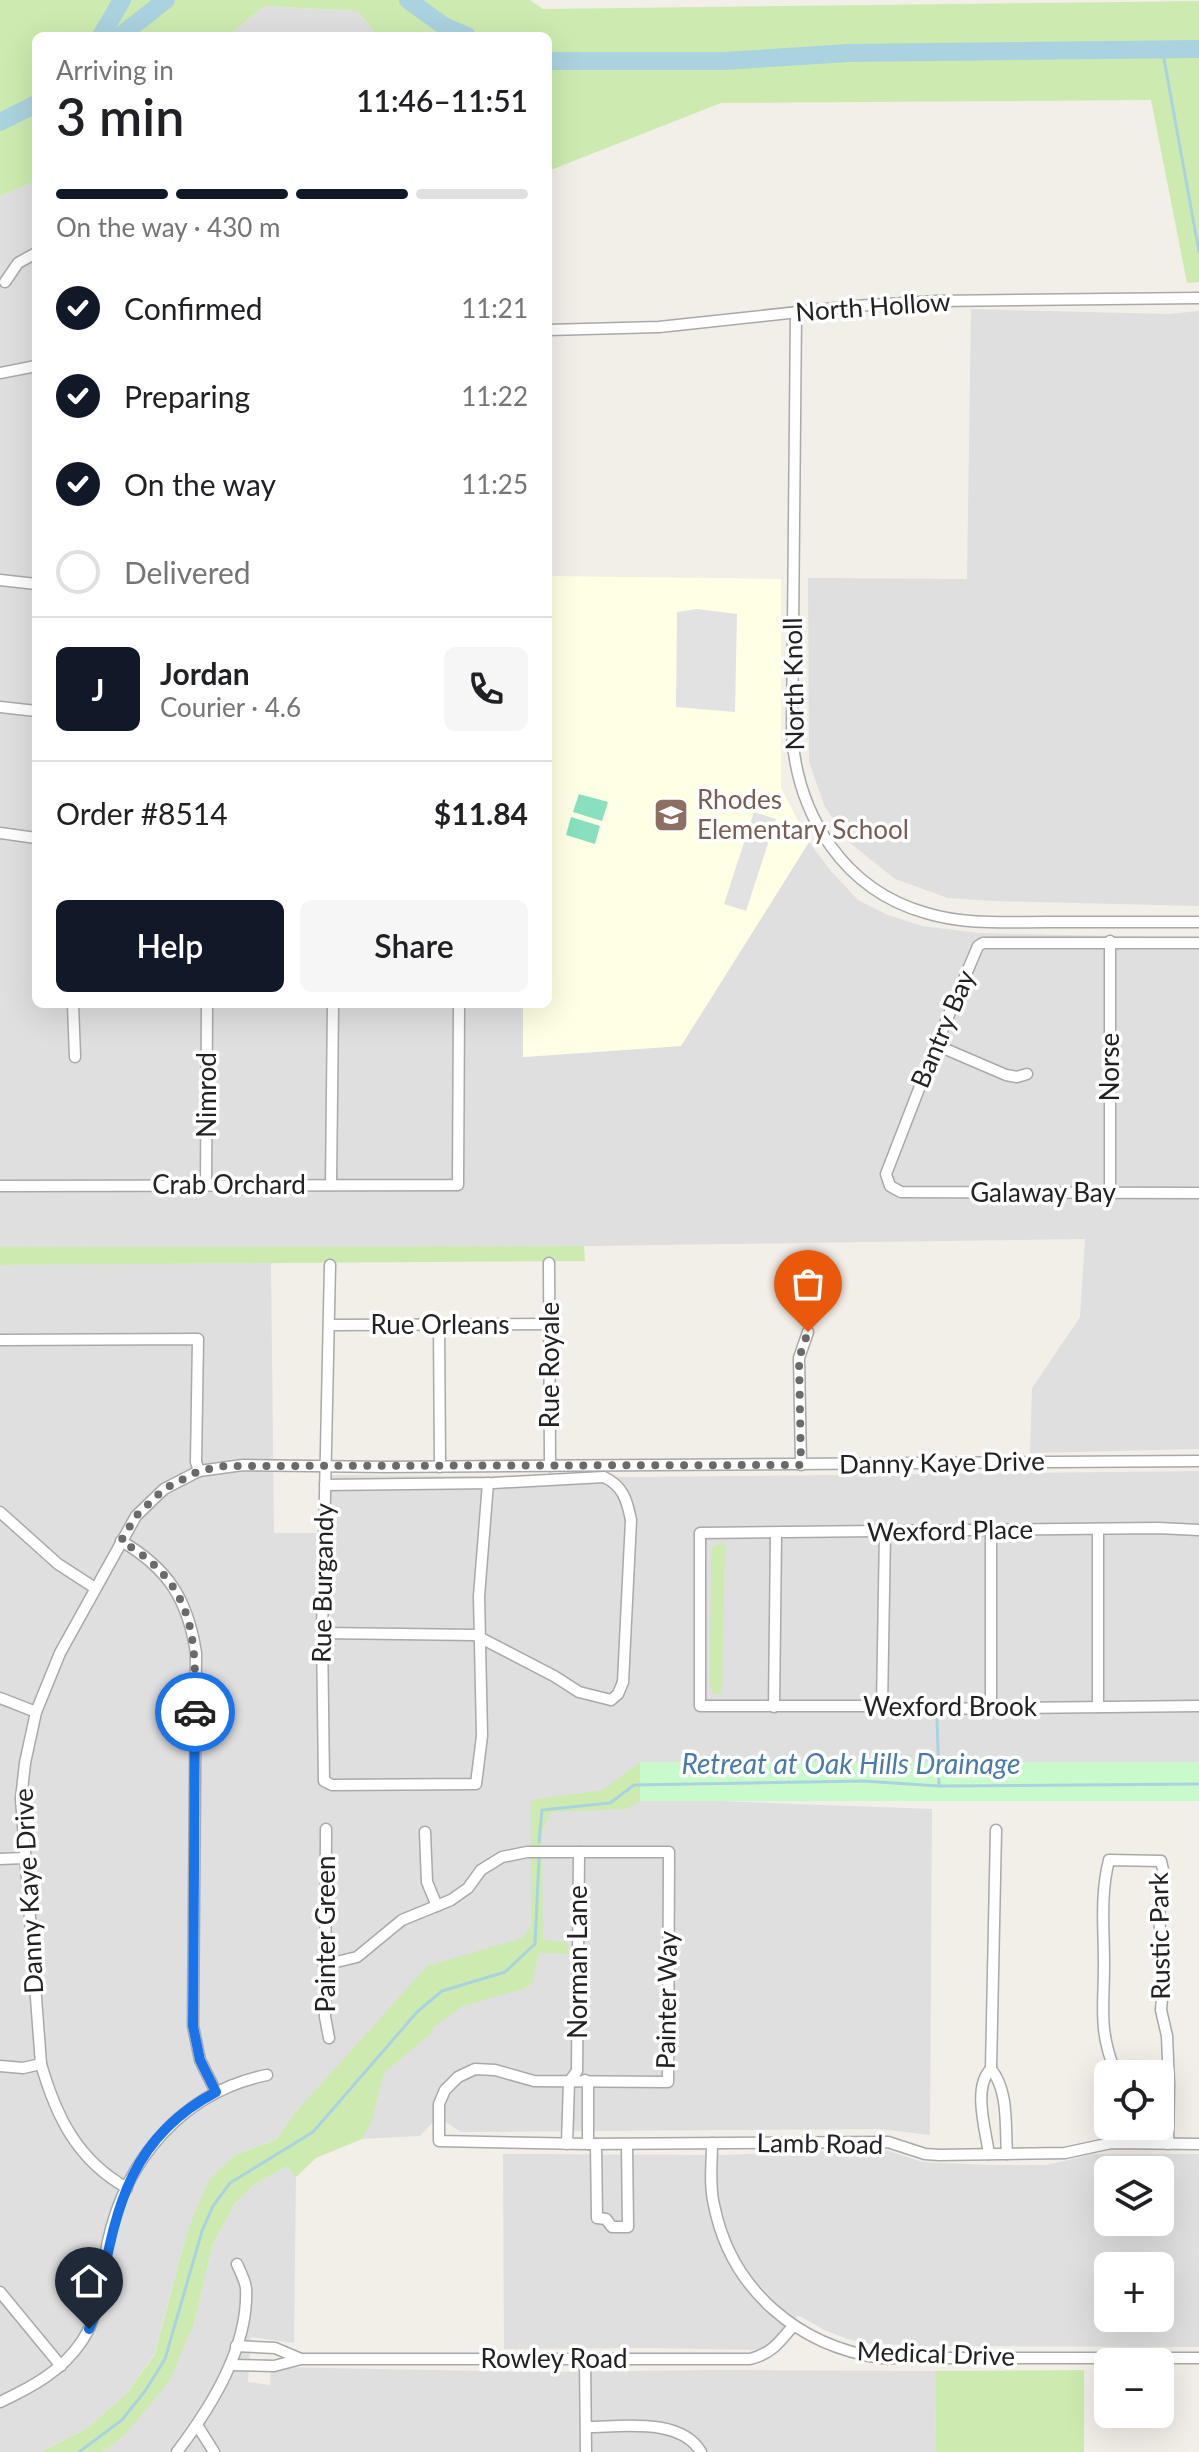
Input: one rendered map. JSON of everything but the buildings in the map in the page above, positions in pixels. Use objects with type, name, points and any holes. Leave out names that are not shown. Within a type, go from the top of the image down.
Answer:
[{"type":"street","points":[[5,282],[18,263],[32,255]]},
{"type":"street","name":"North Hollow","points":[[552,330],[659,327],[937,301],[1199,298]]},
{"type":"street","name":"North Knoll","points":[[796,312],[792,735],[801,790],[827,842],[871,887],[903,905],[947,919],[996,922],[1199,922]]},
{"type":"street","points":[[0,373],[32,367]]},
{"type":"street","points":[[0,580],[32,584]]},
{"type":"street","points":[[0,707],[32,711]]},
{"type":"street","points":[[0,833],[32,837]]},
{"type":"street","name":"Norse","points":[[1110,941],[1110,1193]]},
{"type":"street","name":"Bantry Bay","points":[[890,1186],[886,1179],[887,1167],[976,950],[983,943],[1199,943]]},
{"type":"street","points":[[73,1008],[75,1057]]},
{"type":"street","name":"Nimrod","points":[[206,1185],[207,1008]]},
{"type":"street","points":[[331,1185],[333,1008]]},
{"type":"street","name":"Crab Orchard","points":[[0,1186],[458,1185],[459,1008]]},
{"type":"street","points":[[936,1045],[1006,1075],[1017,1077],[1027,1074]]},
{"type":"street","name":"Galaway Bay","points":[[890,1186],[901,1192],[1199,1193]]},
{"type":"street","name":"Rue Royale","points":[[549,1263],[550,1466]]},
{"type":"street","name":"Rue Burgandy","points":[[330,1265],[322,1633],[324,1781],[332,1785],[476,1784],[482,1736],[481,1638]]},
{"type":"street","points":[[439,1324],[440,1467]]},
{"type":"street","name":"Rue Orleans","points":[[331,1325],[549,1324]]},
{"type":"street","points":[[801,1465],[799,1358],[808,1332]]},
{"type":"street","points":[[0,1340],[198,1339],[196,1462],[199,1471]]},
{"type":"street","name":"Danny Kaye Drive","points":[[127,2188],[99,2168],[70,2135],[52,2102],[41,2064],[21,1799],[36,1712],[60,1653],[136,1516],[154,1497],[175,1482],[199,1471],[243,1465],[494,1467],[1199,1461]]},
{"type":"street","points":[[480,1467],[488,1483]]},
{"type":"street","points":[[481,1638],[479,1596],[488,1483],[494,1467]]},
{"type":"street","points":[[322,1633],[475,1635],[579,1692],[611,1700],[618,1694],[623,1682],[631,1520],[626,1496],[615,1482],[604,1477],[488,1483],[325,1485]]},
{"type":"street","points":[[0,1512],[58,1564],[95,1588]]},
{"type":"street","points":[[991,1530],[991,1706]]},
{"type":"street","points":[[1098,1530],[1098,1707]]},
{"type":"street","name":"Wexford Place","points":[[700,1706],[700,1533],[1199,1530]]},
{"type":"street","points":[[882,1706],[885,1532]]},
{"type":"street","points":[[774,1707],[776,1534]]},
{"type":"street","points":[[121,1541],[150,1559],[162,1571],[181,1601],[196,1653],[193,2026],[200,2060],[216,2092]]},
{"type":"street","points":[[0,1698],[36,1712]]},
{"type":"street","name":"Wexford Brook","points":[[700,1706],[882,1706],[926,1709],[1199,1706]]},
{"type":"street","name":"Painter Green","points":[[326,1829],[324,1965],[325,2017],[329,2038]]},
{"type":"street","points":[[996,1830],[991,2069],[999,2079],[1003,2092],[1007,2154]]},
{"type":"street","points":[[425,1832],[427,1882],[437,1906]]},
{"type":"street","name":"Painter Way","points":[[324,1965],[357,1957],[402,1920],[472,1892],[481,1870],[502,1857],[527,1852],[669,1852],[668,2082],[534,2081],[495,2070],[475,2069],[458,2077],[445,2090],[439,2104],[439,2141]]},
{"type":"street","name":"Norman Lane","points":[[569,2082],[577,2071],[579,1852]]},
{"type":"street","points":[[0,1859],[24,1858]]},
{"type":"street","name":"Rustic Park","points":[[1111,2060],[1101,2020],[1104,1966],[1101,1911],[1109,1860],[1161,1861],[1159,1916],[1164,1977],[1161,2010],[1167,2036],[1166,2060]]},
{"type":"street","points":[[0,2066],[23,2068],[41,2064]]},
{"type":"street","points":[[989,2154],[981,2091],[985,2074],[991,2069]]},
{"type":"street","name":"Norman Lane","points":[[577,2071],[588,2083]]},
{"type":"street","points":[[0,2402],[26,2390],[61,2366],[81,2342],[95,2315],[111,2231],[127,2188],[156,2139],[200,2100],[267,2075]]},
{"type":"street","points":[[567,2144],[569,2082]]},
{"type":"street","points":[[588,2083],[597,2218],[606,2219],[612,2227],[628,2227],[627,2144]]},
{"type":"street","name":"Rustic Park","points":[[1167,2140],[1168,2144]]},
{"type":"street","name":"Lamb Road","points":[[439,2141],[567,2144],[888,2142],[925,2154],[1065,2153],[1111,2143],[1199,2144]]},
{"type":"street","name":"Medical Drive","points":[[712,2143],[713,2202],[724,2240],[743,2275],[793,2326],[832,2347],[881,2358],[1199,2358]]},
{"type":"street","points":[[177,2452],[197,2425],[230,2365],[246,2286],[237,2264]]},
{"type":"street","points":[[0,2292],[61,2366]]},
{"type":"street","name":"Rowley Road","points":[[230,2365],[274,2366],[301,2359],[750,2359],[764,2356],[774,2349],[793,2326]]},
{"type":"street","name":"Rowley Road","points":[[236,2346],[275,2348],[301,2359]]},
{"type":"street","points":[[585,2359],[586,2452]]},
{"type":"street","points":[[197,2425],[214,2452]]},
{"type":"street","points":[[586,2427],[675,2430],[690,2438],[701,2452]]},
{"type":"shaded area","points":[[265,6],[357,11],[375,32],[232,32]]},
{"type":"shaded area","points":[[32,183],[32,1008],[523,1008],[523,1057],[681,1046],[809,842],[858,900],[888,915],[922,926],[979,933],[1199,938],[1199,1449],[1030,1453],[1032,1388],[1080,1317],[1085,1239],[521,1247],[0,1248],[0,196]]},
{"type":"shaded area","points":[[971,309],[1169,314],[1199,311],[1199,906],[948,898],[895,879],[850,843],[825,807],[809,762],[808,578],[967,579]]},
{"type":"shaded area","name":"Rhodes Elementary School","points":[[552,576],[781,579],[781,788],[809,842],[681,1046],[523,1057],[523,1008],[552,1008]]},
{"type":"shaded area","points":[[697,609],[737,614],[735,712],[676,707],[677,612]]},
{"type":"shaded area","points":[[754,812],[776,819],[746,911],[724,904]]},
{"type":"shaded area","points":[[271,1263],[274,1533],[319,1533],[321,1475],[640,1477],[1199,1471],[1199,1762],[641,1763],[640,1778],[574,1801],[718,1801],[932,1809],[930,2135],[880,2129],[461,2132],[447,2123],[433,2122],[420,2136],[361,2139],[294,2114],[276,2140],[235,2155],[188,2229],[154,2355],[126,2394],[86,2429],[41,2452],[0,2452],[0,1265]]},
{"type":"shaded area","points":[[886,2150],[923,2162],[1046,2165],[1094,2154],[1199,2154],[1199,2347],[860,2343],[826,2331],[798,2315],[779,2337],[758,2350],[504,2349],[503,2154],[725,2155]]},
{"type":"shaded area","points":[[288,2165],[296,2177],[294,2343],[251,2337],[248,2382],[270,2385],[271,2367],[531,2372],[935,2371],[936,2452],[103,2452],[124,2436],[194,2323],[213,2244],[235,2203],[255,2184]]},
{"type":"green space","points":[[0,0],[530,0],[543,9],[1199,1],[1199,282],[1187,283],[1151,100],[721,103],[552,169],[552,32],[375,32],[357,11],[265,6],[232,32],[32,32],[32,183],[0,196]]},
{"type":"green space","points":[[579,794],[608,802],[602,821],[573,812]]},
{"type":"green space","points":[[571,817],[600,826],[595,844],[566,835]]},
{"type":"green space","points":[[584,1246],[585,1261],[0,1265],[0,1247]]},
{"type":"green space","points":[[725,1542],[722,1695],[712,1692],[710,1683],[711,1562],[712,1547]]},
{"type":"green space","points":[[640,1762],[640,1801],[627,1809],[551,1812],[542,1831],[543,1940],[568,1942],[569,1954],[539,1953],[532,1983],[526,1988],[463,2006],[432,2028],[433,2032],[384,2073],[371,2123],[362,2139],[316,2158],[296,2177],[287,2166],[255,2184],[235,2203],[213,2244],[194,2323],[170,2380],[124,2436],[103,2452],[41,2452],[86,2429],[126,2394],[154,2356],[188,2229],[209,2180],[235,2155],[276,2140],[294,2114],[427,1966],[522,1938],[531,1926],[531,1800],[603,1790]]},
{"type":"green space","points":[[640,1762],[1199,1762],[1199,1801],[640,1801]]},
{"type":"green space","points":[[1084,2370],[1084,2452],[936,2452],[935,2371]]},
{"type":"waterway","points":[[103,32],[122,0]]},
{"type":"waterway","points":[[125,32],[166,0]]},
{"type":"waterway","points":[[408,0],[444,26],[458,32]]},
{"type":"waterway","points":[[1162,48],[1199,252]]},
{"type":"waterway","points":[[552,61],[724,61],[848,53],[1199,49]]},
{"type":"waterway","points":[[0,122],[32,106]]},
{"type":"waterway","points":[[937,1717],[939,1785]]},
{"type":"waterway","name":"Retreat at Oak Hills Drainage","points":[[539,1842],[542,1810],[610,1803],[634,1785],[863,1781],[939,1786],[1199,1784]]},
{"type":"waterway","points":[[79,2452],[122,2420],[165,2359],[202,2231],[213,2206],[230,2183],[313,2132],[417,2012],[442,1991],[505,1972],[535,1944],[539,1859]]},
{"type":"way so far","points":[[195,1712],[196,1653],[185,1610],[162,1571],[150,1559],[121,1541],[144,1506],[175,1482],[213,1467],[243,1465],[801,1465],[799,1358],[808,1332]]},
{"type":"place","name":"Rhodes Elementary School","points":[[671,815]]},
{"type":"route","points":[[89,2329],[95,2315],[114,2220],[130,2180],[156,2139],[174,2120],[216,2092],[200,2060],[193,2026],[195,1712]]}]
